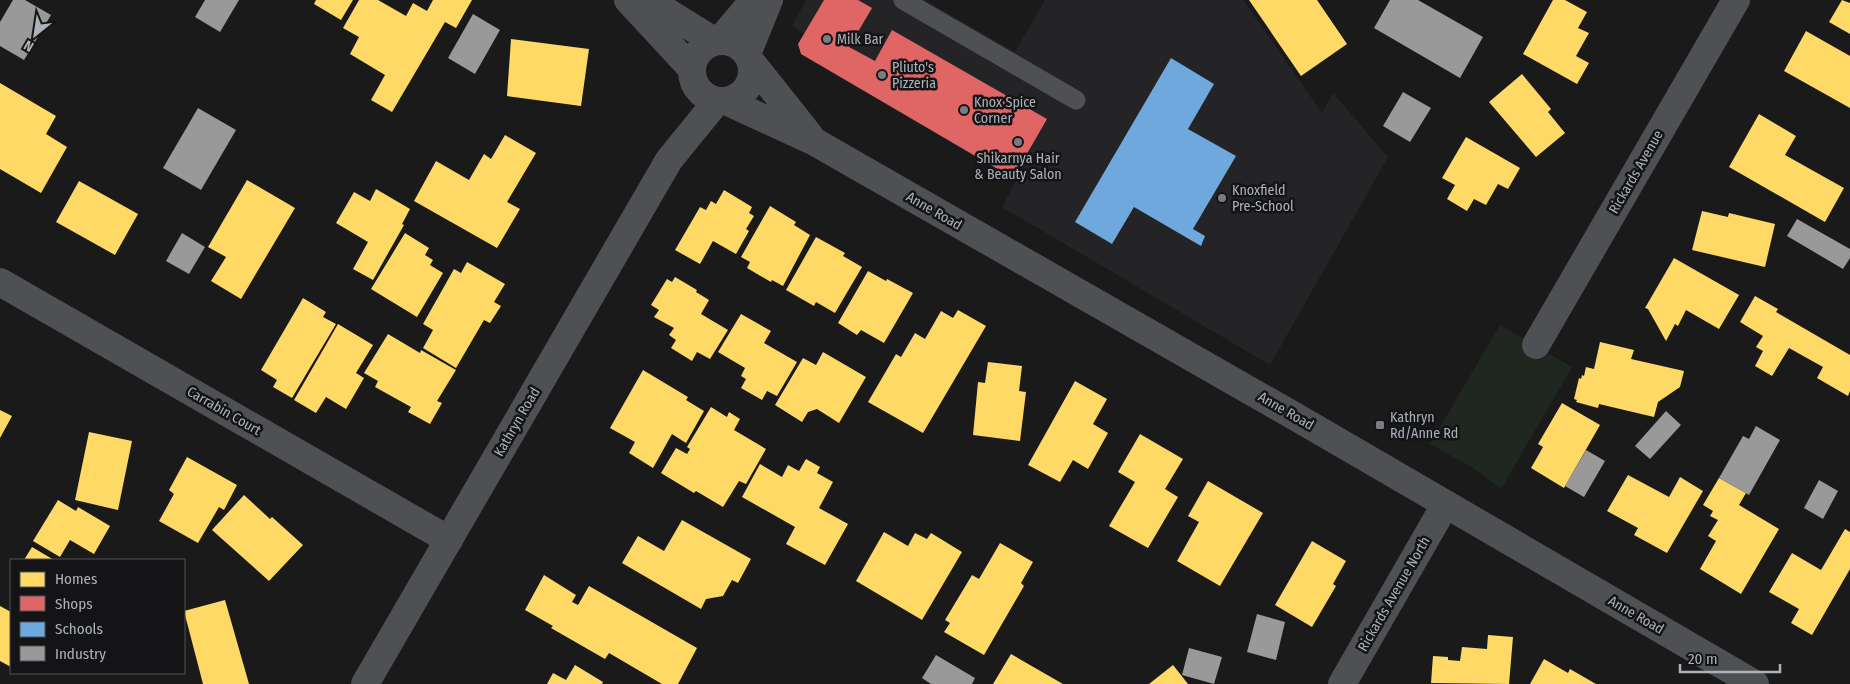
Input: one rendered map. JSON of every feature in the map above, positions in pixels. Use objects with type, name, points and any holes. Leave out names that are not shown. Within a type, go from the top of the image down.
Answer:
[{"type":"street","points":[[628,0],[692,72],[700,92],[722,101],[736,98],[744,92],[750,83],[752,74],[749,58],[742,48],[735,44],[717,41],[661,8],[641,0]]},
{"type":"street","points":[[692,72],[694,60],[698,52],[705,46],[717,41],[754,0]]},
{"type":"street","points":[[749,58],[768,0]]},
{"type":"street","name":"Rickards Avenue","points":[[1536,345],[1736,0]]},
{"type":"street","name":"Anne Road","points":[[749,58],[780,101],[815,142]]},
{"type":"street","name":"Kathryn Road","points":[[669,160],[689,99],[692,72]]},
{"type":"street","name":"Kathryn Road","points":[[365,684],[669,160],[722,101]]},
{"type":"street","name":"Anne Road","points":[[722,101],[815,142],[1296,417],[1755,684]]},
{"type":"street","name":"Carrabin Court","points":[[0,282],[449,540]]},
{"type":"street","name":"Rickards Avenue North","points":[[1342,684],[1445,505]]},
{"type":"lane","points":[[903,0],[1076,100]]},
{"type":"shaded area","name":"Knoxfield Pre-School","points":[[806,0],[925,0],[1015,52],[1045,0],[1243,0],[1322,113],[1333,93],[1388,157],[1270,365],[1002,207],[1016,181],[802,55],[804,34],[792,26]]},
{"type":"shaded area","points":[[1500,325],[1572,367],[1501,489],[1473,468],[1430,444]]},
{"type":"building: Homes","points":[[316,0],[353,0],[341,20],[314,4]]},
{"type":"building: Homes","points":[[359,0],[378,0],[406,16],[413,3],[427,11],[433,0],[472,0],[456,28],[445,22],[392,112],[371,100],[385,75],[350,54],[359,37],[343,28]]},
{"type":"building: Homes","points":[[1249,0],[1317,0],[1347,44],[1301,76]]},
{"type":"building: Homes","points":[[1553,0],[1565,0],[1587,12],[1578,28],[1589,33],[1576,56],[1589,63],[1577,84],[1523,54]]},
{"type":"building: Homes","points":[[1842,0],[1850,3],[1850,34],[1829,22]]},
{"type":"building: Homes","points":[[1806,31],[1850,56],[1850,108],[1784,71]]},
{"type":"building: Homes","points":[[511,39],[589,49],[581,106],[507,96]]},
{"type":"building: Homes","points":[[1522,74],[1551,109],[1548,112],[1565,133],[1536,157],[1489,102]]},
{"type":"building: Homes","points":[[0,83],[56,116],[46,134],[67,147],[41,193],[0,169]]},
{"type":"building: Homes","points":[[1759,114],[1796,136],[1785,155],[1844,188],[1825,222],[1729,167]]},
{"type":"building: Homes","points":[[505,135],[536,153],[507,202],[520,209],[497,248],[414,201],[436,161],[469,180],[484,154],[491,159]]},
{"type":"building: Homes","points":[[1466,137],[1520,168],[1508,189],[1498,184],[1486,205],[1474,199],[1467,211],[1447,199],[1455,185],[1442,178]]},
{"type":"building: Homes","points":[[247,180],[295,208],[241,299],[211,281],[226,257],[208,247]]},
{"type":"building: Homes","points":[[79,181],[138,214],[115,255],[56,222]]},
{"type":"building: Homes","points":[[376,189],[410,209],[402,224],[404,225],[373,280],[353,269],[368,242],[336,223],[354,192],[370,201]]},
{"type":"building: Homes","points":[[724,190],[752,207],[749,213],[754,216],[746,229],[749,231],[736,254],[713,241],[700,264],[675,250],[700,207],[706,210],[711,201],[716,204]]},
{"type":"building: Homes","points":[[770,206],[796,222],[794,225],[810,235],[783,286],[772,280],[771,282],[747,268],[750,262],[741,257]]},
{"type":"building: Homes","points":[[1702,211],[1728,217],[1729,213],[1775,224],[1765,267],[1692,250]]},
{"type":"building: Homes","points":[[405,233],[429,248],[425,255],[433,260],[430,265],[443,273],[417,317],[371,289]]},
{"type":"building: Homes","points":[[816,237],[845,253],[843,256],[862,267],[835,313],[816,302],[814,306],[786,290]]},
{"type":"building: Homes","points":[[1674,258],[1739,295],[1719,329],[1686,310],[1678,326],[1675,324],[1666,341],[1648,309],[1645,308]]},
{"type":"building: Homes","points":[[467,262],[505,284],[494,302],[501,306],[490,323],[484,320],[456,368],[423,348],[433,330],[423,324],[454,269],[461,273]]},
{"type":"building: Homes","points":[[868,271],[913,293],[884,343],[861,330],[857,335],[838,323]]},
{"type":"building: Homes","points":[[675,277],[697,290],[696,292],[709,300],[701,314],[728,330],[710,359],[697,352],[692,361],[671,348],[676,340],[669,335],[674,328],[654,317],[659,310],[651,305],[667,279],[672,282]]},
{"type":"building: Homes","points":[[1755,296],[1778,309],[1776,312],[1850,355],[1850,391],[1848,396],[1817,378],[1823,367],[1789,348],[1772,376],[1755,366],[1763,351],[1756,347],[1763,336],[1740,322]]},
{"type":"building: Homes","points":[[303,298],[326,312],[323,317],[336,324],[292,398],[273,387],[277,380],[261,370]]},
{"type":"building: Homes","points":[[958,310],[986,326],[923,433],[868,402],[896,354],[901,357],[915,333],[925,339],[941,311],[953,318]]},
{"type":"building: Homes","points":[[741,314],[771,331],[764,343],[797,362],[777,396],[767,391],[762,400],[741,388],[746,379],[741,376],[745,368],[718,352]]},
{"type":"building: Homes","points":[[338,324],[373,345],[356,373],[364,378],[346,409],[326,397],[316,413],[294,400]]},
{"type":"building: Homes","points":[[388,334],[420,353],[421,350],[456,370],[437,401],[442,403],[430,424],[408,412],[411,407],[375,387],[378,381],[364,373]]},
{"type":"building: Homes","points":[[1600,342],[1634,350],[1631,359],[1684,371],[1680,387],[1658,402],[1654,417],[1599,404],[1598,408],[1576,402],[1577,400],[1574,399],[1579,378],[1581,379],[1582,375],[1584,376],[1586,367],[1594,369]]},
{"type":"building: Homes","points":[[823,352],[866,377],[839,423],[817,409],[808,412],[802,422],[775,405],[803,358],[816,365]]},
{"type":"building: Homes","points":[[988,362],[1022,366],[1019,391],[1026,392],[1020,441],[973,435],[978,382],[985,383]]},
{"type":"building: Homes","points":[[643,370],[688,397],[686,400],[704,411],[686,443],[672,434],[653,468],[629,453],[635,442],[610,428]]},
{"type":"building: Homes","points":[[1075,381],[1107,399],[1093,424],[1108,433],[1088,469],[1073,460],[1060,482],[1028,465]]},
{"type":"building: Homes","points":[[1562,403],[1600,425],[1564,488],[1531,468],[1543,447],[1538,444]]},
{"type":"building: Homes","points":[[711,407],[727,417],[729,412],[740,419],[734,430],[766,449],[746,484],[739,481],[723,507],[696,491],[694,493],[661,473],[676,448],[687,454],[690,449],[687,447]]},
{"type":"building: Homes","points":[[0,410],[12,416],[0,438]]},
{"type":"building: Homes","points":[[89,432],[132,441],[118,510],[75,500]]},
{"type":"building: Homes","points":[[1140,434],[1183,459],[1165,489],[1178,497],[1148,548],[1109,526],[1135,482],[1118,472]]},
{"type":"building: Homes","points":[[187,457],[237,485],[224,510],[219,507],[198,543],[159,521],[174,494],[169,490]]},
{"type":"building: Homes","points":[[806,459],[820,467],[817,473],[833,482],[819,508],[848,524],[825,565],[786,544],[795,527],[742,497],[760,464],[782,477],[788,465],[799,471]]},
{"type":"building: Homes","points":[[1628,475],[1669,497],[1680,477],[1703,491],[1667,553],[1634,535],[1638,528],[1607,511]]},
{"type":"building: Homes","points":[[1719,478],[1746,493],[1739,505],[1779,529],[1741,594],[1700,569],[1716,541],[1708,536],[1718,520],[1710,516],[1713,511],[1703,505]]},
{"type":"building: Homes","points":[[1208,481],[1263,513],[1220,586],[1177,561],[1199,522],[1188,516]]},
{"type":"building: Homes","points":[[244,495],[303,545],[269,581],[212,530]]},
{"type":"building: Homes","points":[[58,500],[76,511],[78,507],[110,526],[94,554],[70,540],[60,557],[33,541]]},
{"type":"building: Homes","points":[[682,520],[751,559],[738,583],[732,580],[723,596],[706,599],[701,609],[622,563],[638,536],[664,551]]},
{"type":"building: Homes","points":[[1845,529],[1850,532],[1850,569],[1812,635],[1791,623],[1799,609],[1769,592],[1792,553],[1821,570]]},
{"type":"building: Homes","points":[[884,532],[908,546],[915,533],[927,539],[931,533],[962,552],[922,620],[856,581]]},
{"type":"building: Homes","points":[[1312,541],[1346,561],[1333,584],[1336,586],[1312,627],[1275,605]]},
{"type":"building: Homes","points":[[1000,543],[1033,562],[1021,583],[1024,586],[984,655],[944,632],[950,623],[945,620],[972,575],[979,579]]},
{"type":"building: Homes","points":[[32,547],[52,559],[25,559]]},
{"type":"building: Homes","points":[[544,575],[576,595],[572,602],[578,605],[589,586],[697,648],[678,684],[662,684],[609,653],[605,659],[551,628],[553,626],[525,610]]},
{"type":"building: Homes","points":[[225,600],[249,684],[203,684],[185,611]]},
{"type":"building: Homes","points":[[0,606],[10,611],[10,666],[0,661]]},
{"type":"building: Homes","points":[[1488,635],[1513,637],[1509,684],[1431,683],[1433,656],[1448,657],[1448,660],[1460,661],[1462,647],[1487,649]]},
{"type":"building: Homes","points":[[1011,654],[1063,684],[993,684]]},
{"type":"building: Homes","points":[[1544,659],[1568,673],[1570,669],[1596,684],[1530,684]]},
{"type":"building: Homes","points":[[575,665],[603,682],[602,684],[547,684],[553,673],[566,680]]},
{"type":"building: Homes","points":[[1173,665],[1188,684],[1149,684]]},
{"type":"building: Shops","points":[[824,0],[858,0],[872,8],[849,47],[875,61],[892,30],[1047,119],[1013,178],[801,54],[798,44]]},
{"type":"building: Schools","points":[[1171,58],[1214,84],[1188,129],[1236,156],[1193,229],[1205,236],[1201,246],[1134,207],[1112,244],[1075,222]]},
{"type":"building: Industry","points":[[13,0],[25,0],[51,15],[24,60],[0,46],[0,22]]},
{"type":"building: Industry","points":[[205,0],[239,0],[220,32],[195,17]]},
{"type":"building: Industry","points":[[1390,0],[1418,0],[1483,37],[1460,78],[1374,28]]},
{"type":"building: Industry","points":[[473,14],[500,30],[475,74],[448,58]]},
{"type":"building: Industry","points":[[1403,92],[1431,108],[1410,142],[1383,126]]},
{"type":"building: Industry","points":[[198,108],[236,130],[201,190],[163,168]]},
{"type":"building: Industry","points":[[1797,219],[1850,249],[1850,258],[1843,269],[1787,236]]},
{"type":"building: Industry","points":[[182,233],[205,247],[189,274],[166,261]]},
{"type":"building: Industry","points":[[1666,411],[1681,425],[1650,459],[1635,446]]},
{"type":"building: Industry","points":[[1756,426],[1780,440],[1749,495],[1719,478],[1743,436],[1749,439]]},
{"type":"building: Industry","points":[[1586,450],[1605,461],[1584,497],[1565,486]]},
{"type":"building: Industry","points":[[1819,480],[1838,491],[1823,519],[1804,508]]},
{"type":"building: Industry","points":[[1257,614],[1285,622],[1276,660],[1247,652]]},
{"type":"building: Industry","points":[[1189,648],[1222,657],[1214,684],[1182,675]]},
{"type":"building: Industry","points":[[936,655],[975,678],[972,684],[931,684],[922,678]]},
{"type":"place","name":"Milk Bar","points":[[827,39]]},
{"type":"place","name":"Pliuto's Pizzeria","points":[[882,75]]},
{"type":"place","name":"Knox Spice Corner","points":[[964,110]]},
{"type":"place","name":"Shikarnya Hair & Beauty Salon","points":[[1018,142]]},
{"type":"place","name":"Knoxfield Pre-School","points":[[1222,198]]},
{"type":"place","name":"Kathryn Rd/Anne Rd","points":[[1380,425]]}]
